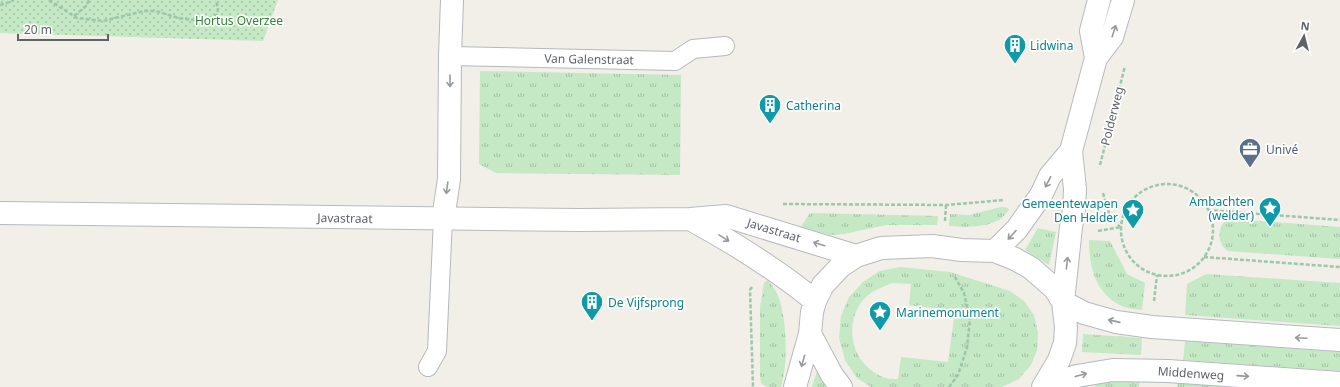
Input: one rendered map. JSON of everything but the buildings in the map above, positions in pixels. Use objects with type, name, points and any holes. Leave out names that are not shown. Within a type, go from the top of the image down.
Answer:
[{"type":"main road","points":[[443,219],[448,179],[452,0]]},
{"type":"main road","points":[[1096,58],[1091,31],[1099,0]]},
{"type":"main road","points":[[1044,387],[1059,360],[1065,343],[1066,327],[1063,302],[1075,189],[1071,151],[1096,58],[1112,37],[1123,0]]},
{"type":"main road","points":[[995,251],[1017,229],[1041,195],[1050,176],[1071,151]]},
{"type":"main road","name":"Javastraat","points":[[0,213],[443,219],[690,219],[726,216],[856,256]]},
{"type":"main road","name":"Javastraat","points":[[690,219],[766,264],[815,301]]},
{"type":"main road","points":[[795,387],[810,334],[812,312],[815,301],[823,285],[831,276],[856,256],[881,248],[932,246],[995,251],[1015,259],[1031,268],[1055,289],[1063,302],[1084,313],[1116,322],[1152,327],[1340,340]]},
{"type":"main road","points":[[810,334],[832,375],[841,387]]},
{"type":"main road","name":"Middenweg","points":[[1044,387],[1077,376],[1113,370],[1168,371],[1340,383]]},
{"type":"lane","name":"Van Galenstraat","points":[[450,56],[675,61],[693,49],[725,46]]},
{"type":"lane","points":[[428,367],[437,351],[443,219]]},
{"type":"path","points":[[0,5],[14,0]]},
{"type":"path","points":[[49,0],[77,18],[103,21],[138,13],[156,11],[178,18],[200,21],[217,15],[218,9],[216,0]]},
{"type":"path","points":[[74,16],[86,6],[89,0]]},
{"type":"path","name":"Polderweg","points":[[1100,167],[1126,61]]},
{"type":"path","points":[[1165,184],[1178,185],[1190,190],[1201,199],[1208,210],[1212,222],[1213,234],[1210,246],[1204,257],[1188,270],[1167,276],[1157,275],[1144,270],[1134,262],[1126,252],[1122,240],[1121,227],[1123,214],[1130,202],[1139,193],[1151,186],[1165,184]]},
{"type":"path","points":[[1103,192],[1110,217],[1121,227]]},
{"type":"path","points":[[809,205],[946,204],[1002,200],[1012,204],[1026,215]]},
{"type":"path","points":[[946,204],[945,224],[953,273],[964,293],[970,319],[967,347],[958,375],[949,387]]},
{"type":"path","points":[[1208,210],[1340,220]]},
{"type":"path","points":[[1204,257],[1340,267]]},
{"type":"path","points":[[750,290],[753,387]]},
{"type":"green space","name":"Hortus Overzee","points":[[0,0],[278,0],[263,41],[0,33]]},
{"type":"green space","points":[[480,71],[681,75],[680,175],[496,173],[479,164]]},
{"type":"green space","points":[[1001,207],[1009,209],[1000,219],[993,223],[961,227],[949,226],[950,214],[969,215]]},
{"type":"green space","points":[[810,213],[938,216],[937,225],[886,225],[844,234],[832,235],[799,230]]},
{"type":"green space","points":[[1232,219],[1340,227],[1340,259],[1228,251],[1220,242],[1220,229],[1224,222]]},
{"type":"green space","points":[[1038,228],[1056,232],[1049,265],[1025,250]]},
{"type":"green space","points":[[1089,240],[1110,241],[1127,274],[1145,283],[1142,310],[1124,307],[1114,302],[1101,288],[1096,280],[1093,270],[1089,250]]},
{"type":"green space","points":[[900,267],[950,272],[1010,291],[1024,301],[1034,315],[1038,332],[1037,350],[1031,365],[1019,379],[1002,387],[871,387],[857,378],[845,360],[839,338],[841,316],[849,297],[863,282],[880,271]],"holes":[[[892,283],[911,284],[909,305],[955,311],[948,362],[901,357],[898,379],[886,378],[872,371],[863,363],[857,353],[853,342],[852,330],[854,319],[858,308],[868,295]]]},
{"type":"green space","points":[[1206,274],[1340,283],[1340,326],[1185,315],[1187,284]]},
{"type":"green space","points":[[768,280],[778,296],[784,319],[786,355],[781,387],[767,387],[761,383],[760,375],[760,307],[764,283]]},
{"type":"green space","points":[[1083,334],[1142,338],[1141,355],[1082,352]]},
{"type":"green space","points":[[1185,341],[1340,352],[1340,371],[1183,360]]},
{"type":"green space","points":[[817,371],[829,387],[812,387]]},
{"type":"green space","points":[[1140,379],[1139,387],[1094,387],[1105,380]]},
{"type":"green space","points":[[1178,381],[1267,387],[1177,387]]},
{"type":"place","name":"Lidwina","points":[[1015,64]]},
{"type":"place","name":"Catherina","points":[[770,124]]},
{"type":"place","name":"Univé","points":[[1250,168]]},
{"type":"place","name":"Ambachten (welder)","points":[[1270,228]]},
{"type":"place","name":"Gemeentewapen Den Helder","points":[[1133,230]]},
{"type":"place","name":"De Vijfsprong","points":[[592,322]]},
{"type":"place","name":"Marinemonument","points":[[880,332]]}]
